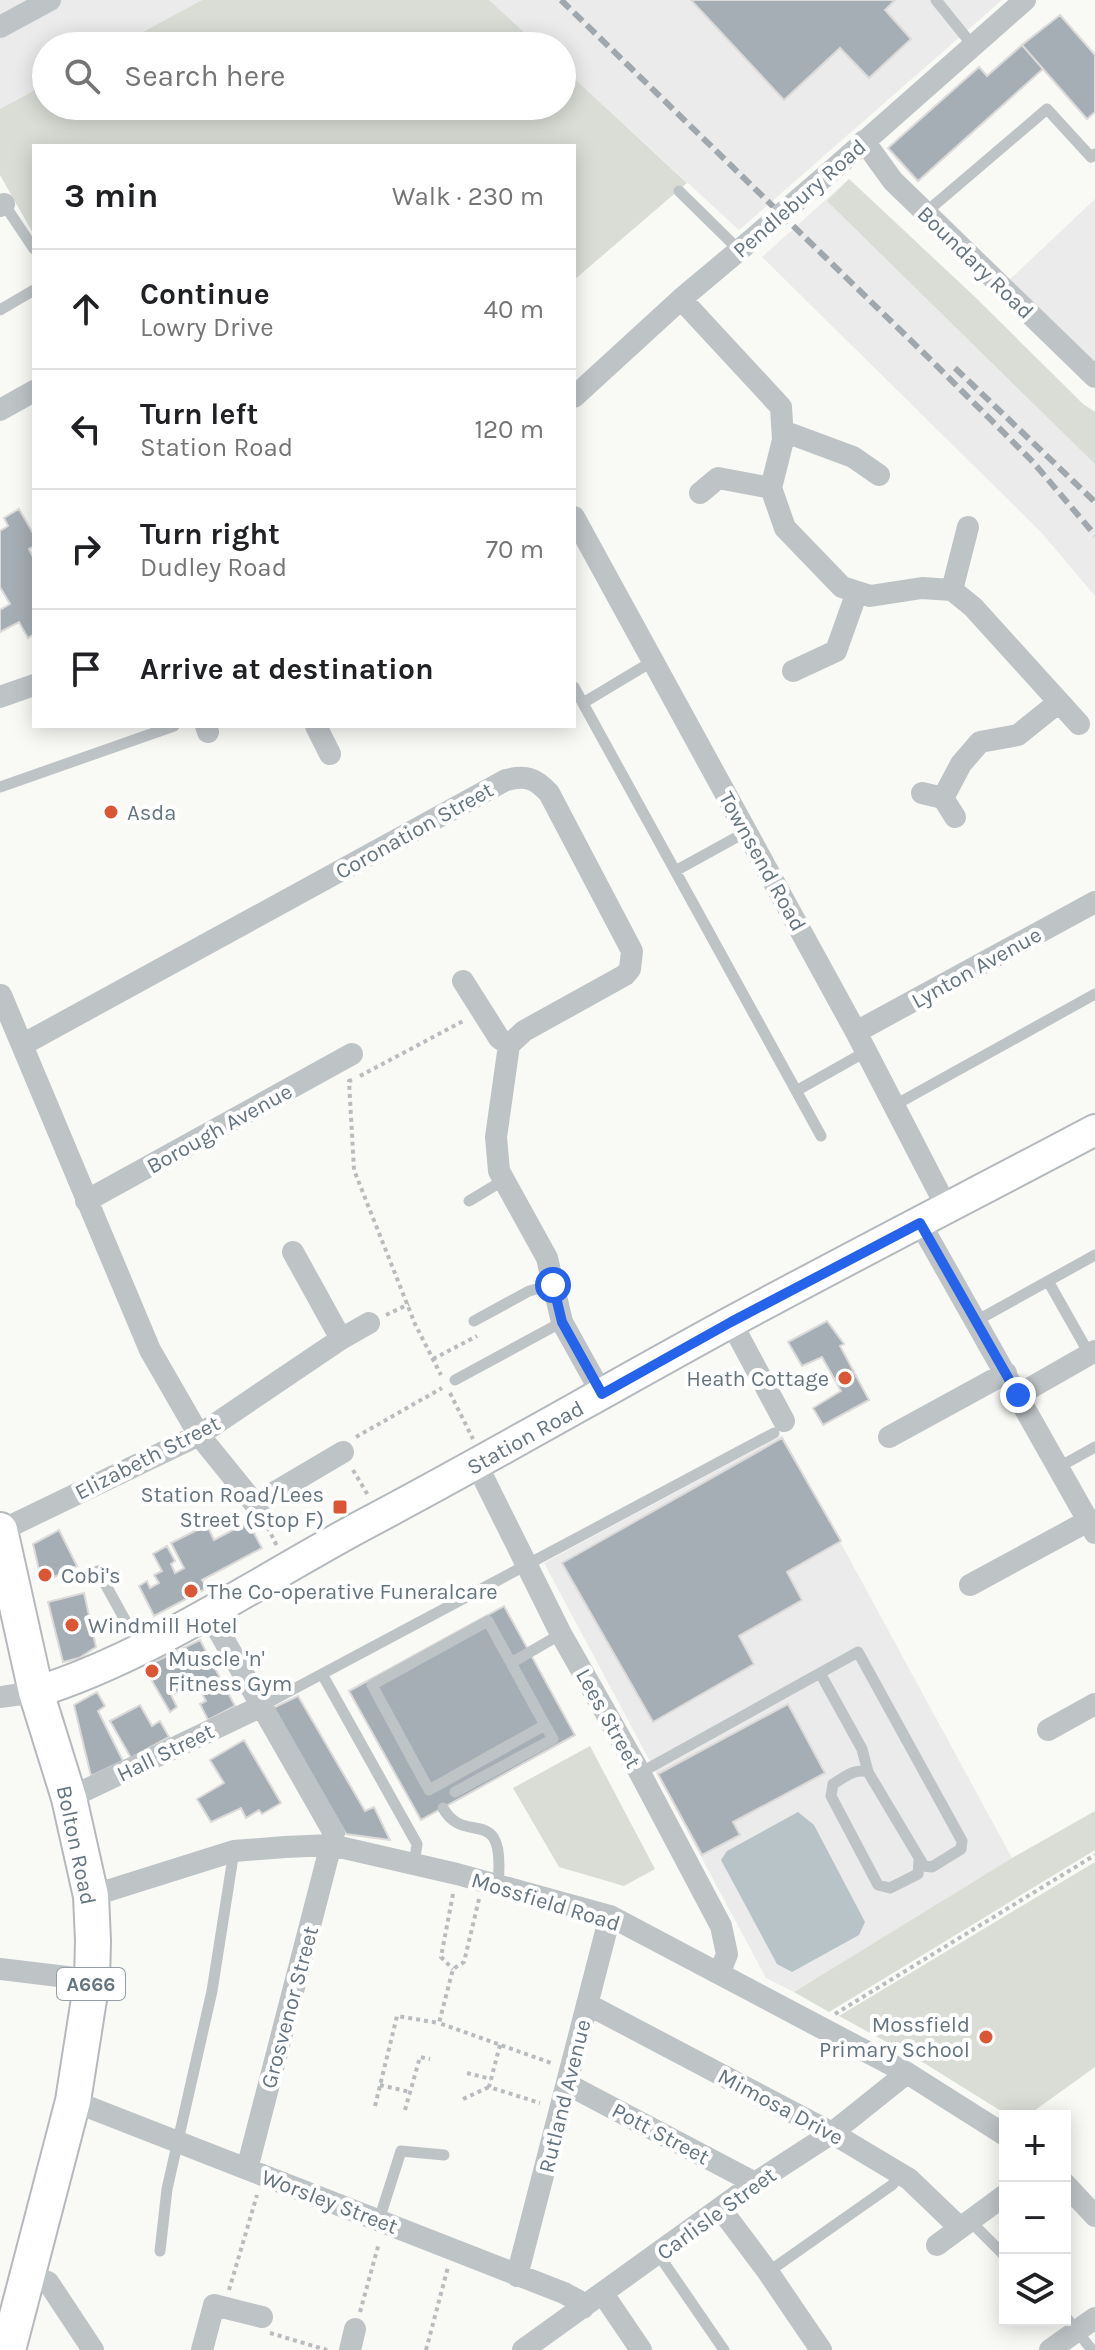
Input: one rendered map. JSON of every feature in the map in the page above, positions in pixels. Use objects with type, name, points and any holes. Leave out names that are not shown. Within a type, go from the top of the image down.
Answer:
[{"type":"main road","name":"Station Road","points":[[36,1692],[70,1681],[208,1612],[731,1322],[1095,1130]]},
{"type":"main road","name":"Bolton Road","points":[[0,1531],[36,1692],[69,1798],[91,1896],[92,1980],[73,2101],[8,2350]]},
{"type":"street","points":[[0,27],[50,0]]},
{"type":"street","name":"Pendlebury Road","points":[[576,395],[681,299],[1025,0]]},
{"type":"street","name":"Boundary Road","points":[[864,141],[893,181],[1095,377]]},
{"type":"street","points":[[681,299],[781,407],[783,440],[771,488],[785,528],[842,587],[870,596],[922,588],[952,590],[973,607],[1079,724]]},
{"type":"street","points":[[0,410],[32,392]]},
{"type":"street","points":[[783,431],[853,457],[879,475]]},
{"type":"street","points":[[700,493],[718,478],[771,488]]},
{"type":"street","name":"Townsend Road","points":[[576,521],[861,1042],[947,1208]]},
{"type":"street","points":[[952,590],[968,527]]},
{"type":"street","points":[[793,671],[836,651],[857,592]]},
{"type":"street","points":[[0,697],[32,686]]},
{"type":"street","points":[[955,817],[932,795],[980,742],[1018,735],[1059,702]]},
{"type":"street","points":[[317,728],[330,754]]},
{"type":"street","name":"Coronation Street","points":[[22,1045],[506,780],[522,776],[531,778],[549,793],[627,938],[632,960],[625,975],[524,1031],[509,1045]]},
{"type":"street","name":"Lynton Avenue","points":[[861,1042],[1095,902]]},
{"type":"street","points":[[463,981],[499,1038],[509,1045],[496,1157],[504,1180],[547,1258],[562,1322],[602,1394]]},
{"type":"street","points":[[1,995],[150,1350],[199,1435],[255,1504],[343,1452]]},
{"type":"street","name":"Borough Avenue","points":[[86,1201],[352,1054]]},
{"type":"street","points":[[920,1223],[1092,1527],[970,1585]]},
{"type":"street","points":[[293,1252],[341,1339]]},
{"type":"street","points":[[731,1322],[779,1427]]},
{"type":"street","name":"Elizabeth Street","points":[[0,1531],[199,1435],[369,1323]]},
{"type":"street","points":[[1018,1395],[1093,1356]]},
{"type":"street","points":[[889,1437],[1006,1373]]},
{"type":"street","name":"Lees Street","points":[[477,1465],[561,1634],[640,1773],[721,1926],[727,1954],[720,1972]]},
{"type":"street","points":[[208,1612],[334,1833],[331,1845]]},
{"type":"street","points":[[0,1697],[36,1692]]},
{"type":"street","points":[[1048,1730],[1095,1704]]},
{"type":"street","name":"Hall Street","points":[[69,1798],[260,1707]]},
{"type":"street","name":"Mossfield Road","points":[[91,1896],[234,1851],[331,1845],[457,1874],[610,1916],[907,2073],[999,2131]]},
{"type":"street","name":"Grosvenor Street","points":[[255,2172],[331,1845]]},
{"type":"street","name":"Rutland Avenue","points":[[517,2276],[610,1916]]},
{"type":"street","points":[[0,1969],[92,1980]]},
{"type":"street","name":"Mimosa Drive","points":[[587,2004],[832,2133],[901,2174],[965,2225]]},
{"type":"street","name":"Carlisle Street","points":[[523,2350],[755,2183],[832,2133],[907,2073]]},
{"type":"street","name":"Pott Street","points":[[569,2077],[755,2183]]},
{"type":"street","name":"Worsley Street","points":[[73,2101],[564,2293],[577,2300],[583,2308]]},
{"type":"street","points":[[1071,2190],[1095,2216]]},
{"type":"street","points":[[937,2245],[999,2200]]},
{"type":"street","points":[[720,2208],[821,2350]]},
{"type":"street","points":[[26,2276],[48,2282],[93,2350]]},
{"type":"street","points":[[603,2294],[641,2350]]},
{"type":"street","points":[[202,2350],[214,2305],[262,2317]]},
{"type":"street","points":[[1050,2350],[1079,2321]]},
{"type":"lane","points":[[936,0],[973,46]]},
{"type":"lane","points":[[925,213],[1047,109],[1091,157],[1095,154]]},
{"type":"lane","points":[[679,191],[744,246]]},
{"type":"lane","points":[[2,205],[32,246]]},
{"type":"lane","points":[[0,310],[32,291]]},
{"type":"lane","points":[[583,703],[653,661]]},
{"type":"lane","points":[[576,691],[821,1136]]},
{"type":"lane","points":[[0,787],[168,728]]},
{"type":"lane","points":[[677,870],[746,832]]},
{"type":"lane","points":[[895,1105],[1095,994]]},
{"type":"lane","points":[[796,1091],[861,1042]]},
{"type":"lane","points":[[469,1201],[504,1180]]},
{"type":"lane","points":[[976,1321],[1095,1255]]},
{"type":"lane","points":[[1048,1281],[1093,1356]]},
{"type":"lane","points":[[474,1321],[529,1291],[553,1285]]},
{"type":"lane","points":[[451,1383],[562,1322]]},
{"type":"lane","points":[[260,1707],[779,1427]]},
{"type":"lane","points":[[1059,1467],[1095,1447]]},
{"type":"lane","points":[[84,1577],[98,1571],[140,1647]]},
{"type":"lane","points":[[455,1792],[553,1739],[488,1621],[372,1685],[429,1790],[545,1725]]},
{"type":"lane","points":[[511,1663],[561,1634]]},
{"type":"lane","points":[[640,1773],[820,1673],[858,1652],[962,1841],[958,1853],[932,1867],[924,1866],[919,1861],[868,1772],[862,1749],[820,1673]]},
{"type":"lane","points":[[322,1674],[417,1844],[414,1864]]},
{"type":"lane","points":[[868,1772],[857,1770],[833,1784],[831,1796],[878,1885],[890,1888],[918,1874],[919,1861]]},
{"type":"lane","points":[[443,1808],[448,1817],[458,1824],[479,1827],[492,1836],[500,1858],[491,1883]]},
{"type":"lane","points":[[160,2251],[167,2189],[212,1991],[234,1851]]},
{"type":"lane","points":[[381,2221],[401,2151],[444,2155]]},
{"type":"lane","points":[[768,2272],[892,2185],[901,2174]]},
{"type":"lane","points":[[965,2225],[1002,2254]]},
{"type":"lane","points":[[658,2254],[724,2350]]},
{"type":"lane","points":[[1079,2321],[1092,2350]]},
{"type":"path","points":[[468,1428],[451,1383],[415,1324],[354,1170],[349,1081],[482,1011]]},
{"type":"path","points":[[381,1516],[341,1445],[451,1383]]},
{"type":"path","points":[[255,1504],[288,1565]]},
{"type":"path","points":[[824,2028],[833,2015],[1095,1855]]},
{"type":"path","points":[[453,1969],[441,1957],[457,1874]]},
{"type":"path","points":[[439,2023],[453,1969],[464,1962],[491,1883]]},
{"type":"path","points":[[375,2106],[397,2016],[439,2023],[500,2045],[569,2077]]},
{"type":"path","points":[[489,2087],[500,2045]]},
{"type":"path","points":[[405,2110],[420,2057],[430,2059]]},
{"type":"path","points":[[467,2073],[491,2079]]},
{"type":"path","points":[[380,2085],[410,2092]]},
{"type":"path","points":[[463,2099],[489,2087],[561,2110]]},
{"type":"path","points":[[224,2308],[255,2172]]},
{"type":"path","points":[[353,2340],[381,2221]]},
{"type":"path","points":[[426,2350],[453,2249]]},
{"type":"path","points":[[262,2317],[270,2334],[327,2350]]},
{"type":"shaded area","points":[[0,0],[202,0],[143,32],[32,32],[32,92],[0,109]]},
{"type":"shaded area","points":[[202,0],[489,0],[524,32],[143,32]]},
{"type":"shaded area","points":[[489,0],[1002,0],[739,230],[576,80],[576,32],[524,32]]},
{"type":"shaded area","points":[[576,80],[687,183],[576,278],[576,144],[32,144],[32,231],[0,175],[0,109],[32,92],[32,120],[576,120]]},
{"type":"shaded area","points":[[849,179],[1083,404],[1095,412],[1095,596],[1041,532],[762,257]]},
{"type":"shaded area","points":[[849,179],[1083,404],[1095,412],[1095,464],[827,201]]},
{"type":"shaded area","points":[[1095,199],[1095,369],[1005,284]]},
{"type":"shaded area","points":[[782,1435],[1012,1858],[794,1992],[766,1978],[544,1563]]},
{"type":"shaded area","points":[[590,1746],[655,1869],[624,1886],[559,1867],[513,1788]]},
{"type":"shaded area","points":[[1095,1811],[1095,1850],[829,2012],[794,1992],[1012,1858]]},
{"type":"shaded area","points":[[798,1812],[814,1825],[865,1922],[859,1935],[792,1972],[777,1964],[721,1860],[727,1851]]},
{"type":"shaded area","name":"Mossfield Primary School","points":[[1095,1862],[1095,2067],[1035,2110],[999,2110],[916,2058],[839,2016]]},
{"type":"building","points":[[691,0],[895,0],[885,10],[911,39],[869,78],[840,48],[784,100]]},
{"type":"building","points":[[1060,15],[1095,55],[1095,112],[1087,119],[1022,45]]},
{"type":"building","points":[[1022,45],[1043,69],[918,181],[888,148],[979,67],[987,76]]},
{"type":"building","points":[[19,509],[32,532],[32,547],[29,549],[32,555],[32,635],[28,638],[19,622],[0,632],[0,610],[10,604],[0,587],[0,531],[8,526],[4,518]]},
{"type":"building","name":"Heath Cottage","points":[[827,1321],[844,1344],[840,1346],[869,1400],[823,1425],[813,1408],[841,1391],[822,1357],[802,1366],[788,1342]]},
{"type":"building","points":[[782,1438],[841,1541],[787,1572],[802,1600],[739,1636],[754,1664],[653,1722],[562,1563]]},
{"type":"building","points":[[248,1522],[262,1548],[202,1580],[207,1588],[154,1616],[139,1586],[147,1581],[150,1588],[159,1583],[154,1575],[162,1571],[153,1554],[167,1546],[175,1561],[171,1564],[175,1573],[184,1568],[171,1543],[207,1525],[214,1540]]},
{"type":"building","points":[[59,1530],[77,1566],[42,1583],[33,1544]]},
{"type":"building","name":"Windmill Hotel","points":[[84,1593],[96,1647],[79,1658],[63,1662],[48,1602]]},
{"type":"building","points":[[504,1606],[575,1735],[421,1820],[349,1691]]},
{"type":"building","points":[[200,1640],[235,1706],[208,1720],[200,1704],[206,1701],[196,1682],[171,1695],[177,1707],[170,1712],[144,1667]]},
{"type":"building","points":[[97,1692],[105,1706],[98,1711],[123,1761],[91,1776],[74,1705]]},
{"type":"building","points":[[298,1696],[365,1811],[374,1807],[390,1840],[346,1834],[273,1708]]},
{"type":"building","points":[[788,1704],[825,1773],[733,1822],[740,1835],[702,1855],[658,1774]]},
{"type":"building","points":[[140,1705],[152,1726],[160,1721],[169,1737],[131,1758],[110,1721]]},
{"type":"building","points":[[244,1740],[281,1803],[262,1814],[259,1810],[246,1818],[241,1808],[211,1822],[197,1799],[224,1783],[210,1760]]},
{"type":"railway","points":[[561,0],[1033,462],[1095,535]]},
{"type":"railway","points":[[955,368],[1095,502]]},
{"type":"place","name":"Asda","points":[[111,812]]},
{"type":"place","name":"Heath Cottage","points":[[845,1378]]},
{"type":"place","name":"Station Road/Lees Street (Stop F)","points":[[340,1507]]},
{"type":"place","name":"Cobi's","points":[[45,1575]]},
{"type":"place","name":"The Co-operative Funeralcare","points":[[191,1591]]},
{"type":"place","name":"Windmill Hotel","points":[[72,1625]]},
{"type":"place","name":"Muscle 'n' Fitness Gym","points":[[152,1671]]},
{"type":"place","name":"Mossfield Primary School","points":[[986,2037]]},
{"type":"route","points":[[553,1285],[562,1322],[602,1394],[920,1223],[1018,1395]]}]
